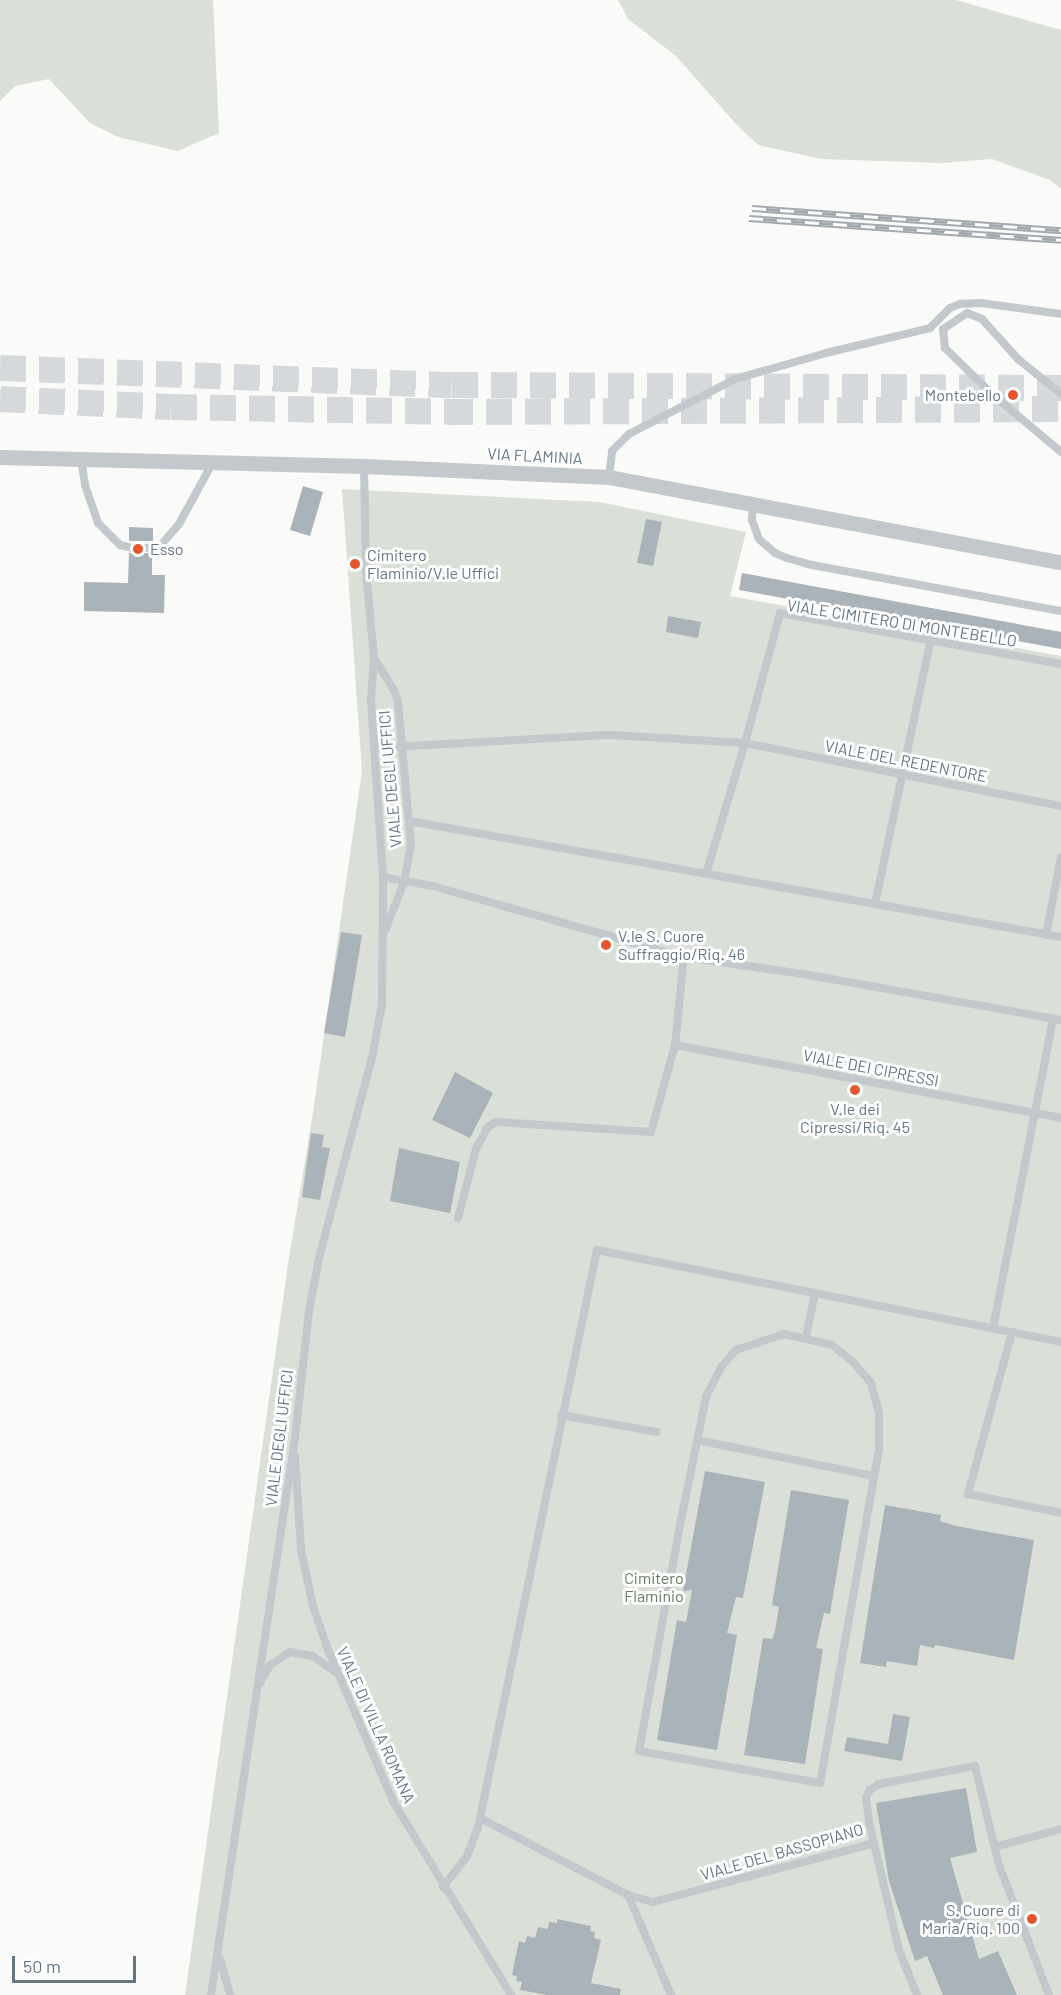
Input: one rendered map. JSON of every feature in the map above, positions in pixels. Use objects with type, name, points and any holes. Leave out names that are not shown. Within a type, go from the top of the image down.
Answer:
[{"type":"street","name":"VIA FLAMINIA","points":[[0,457],[364,466],[609,477],[1061,562]]},
{"type":"lane","points":[[609,477],[612,451],[629,434],[735,379],[826,353],[930,328],[950,308],[960,304],[981,303],[1061,314]]},
{"type":"lane","points":[[1061,394],[1018,360],[982,319],[967,313],[943,329],[945,348],[992,394],[1061,452]]},
{"type":"lane","points":[[81,459],[85,485],[98,523],[120,545],[138,549],[159,546],[172,531],[198,492],[213,462]]},
{"type":"lane","name":"VIALE DEGLI UFFICI","points":[[212,1995],[294,1438],[315,1276],[379,1030],[383,981],[383,877],[371,699],[374,658],[366,570],[364,466]]},
{"type":"lane","points":[[753,504],[752,520],[759,539],[775,553],[787,558],[812,565],[1061,611]]},
{"type":"lane","name":"VIALE CIMITERO DI MONTEBELLO","points":[[745,743],[780,613],[1061,664]]},
{"type":"lane","points":[[875,904],[931,639]]},
{"type":"lane","name":"VIALE DEGLI UFFICI","points":[[374,658],[396,695],[403,745],[409,821],[410,850],[404,882],[384,935]]},
{"type":"lane","points":[[375,748],[611,735],[745,743],[706,874]]},
{"type":"lane","name":"VIALE DEL REDENTORE","points":[[745,743],[1061,806]]},
{"type":"lane","points":[[409,821],[1061,937]]},
{"type":"lane","points":[[1046,935],[1061,857]]},
{"type":"lane","points":[[383,877],[433,886],[684,957],[803,974],[1057,1020],[1034,1113],[993,1328]]},
{"type":"lane","points":[[458,1218],[476,1149],[488,1128],[496,1122],[651,1131],[675,1045],[684,957]]},
{"type":"lane","name":"VIALE DEI CIPRESSI","points":[[675,1045],[1061,1118]]},
{"type":"lane","points":[[443,1887],[467,1856],[480,1818],[561,1415],[597,1250],[1061,1342]]},
{"type":"lane","points":[[806,1337],[815,1293]]},
{"type":"lane","points":[[1012,1332],[968,1494],[1061,1514]]},
{"type":"lane","points":[[784,1334],[806,1337],[832,1345],[853,1362],[871,1383],[879,1413],[879,1449],[820,1783],[639,1751],[706,1397],[721,1367],[736,1350],[784,1334]]},
{"type":"lane","points":[[561,1415],[657,1432]]},
{"type":"lane","name":"VIALE DI VILLA ROMANA","points":[[294,1438],[301,1550],[313,1606],[337,1674],[394,1803],[510,1994]]},
{"type":"lane","points":[[697,1440],[874,1476]]},
{"type":"lane","points":[[254,1704],[266,1670],[275,1660],[290,1652],[313,1656],[337,1674]]},
{"type":"lane","name":"VIALE DEL BASSOPIANO","points":[[480,1818],[627,1895],[653,1902],[874,1843],[866,1802],[870,1790],[875,1785],[975,1766],[994,1847]]},
{"type":"lane","points":[[1049,1995],[1006,1886],[994,1847],[1061,1829]]},
{"type":"lane","points":[[874,1843],[899,1950],[917,1995]]},
{"type":"lane","points":[[627,1895],[671,1995]]},
{"type":"lane","points":[[219,1948],[224,1979],[230,1995]]},
{"type":"green space","points":[[0,0],[213,0],[219,133],[178,151],[118,137],[90,123],[49,79],[15,86],[0,101]]},
{"type":"green space","points":[[618,0],[956,0],[1061,30],[1061,189],[1050,180],[992,159],[941,163],[821,159],[758,145],[735,123],[676,56],[628,19]]},
{"type":"green space","name":"Cimitero Flaminio","points":[[342,489],[599,502],[746,532],[730,596],[1061,656],[1061,1995],[185,1995],[289,1257],[312,1119],[362,771]]},
{"type":"building","points":[[303,486],[323,492],[310,536],[290,530]]},
{"type":"building","points":[[646,519],[662,522],[653,566],[637,563]]},
{"type":"building","points":[[129,527],[153,528],[153,541],[129,541]]},
{"type":"building","points":[[129,553],[152,553],[152,575],[165,575],[164,613],[84,611],[84,582],[128,583]]},
{"type":"building","points":[[742,573],[1061,632],[1061,649],[739,590]]},
{"type":"building","points":[[668,616],[701,622],[698,638],[666,632]]},
{"type":"building","points":[[341,932],[362,935],[345,1037],[324,1033]]},
{"type":"building","points":[[455,1072],[493,1093],[470,1138],[432,1120]]},
{"type":"building","points":[[311,1133],[324,1135],[322,1147],[330,1148],[320,1200],[302,1197]]},
{"type":"building","points":[[399,1148],[460,1162],[450,1213],[390,1201]]},
{"type":"building","points":[[705,1471],[765,1482],[743,1598],[736,1597],[727,1633],[737,1635],[717,1750],[657,1740],[677,1620],[686,1622],[692,1590],[683,1591]]},
{"type":"building","points":[[791,1490],[849,1500],[830,1614],[824,1613],[816,1648],[823,1649],[805,1764],[744,1755],[763,1638],[772,1639],[775,1631],[779,1607],[772,1605]]},
{"type":"building","points":[[885,1505],[941,1515],[940,1521],[956,1526],[1034,1540],[1014,1660],[935,1645],[934,1648],[920,1645],[917,1666],[887,1661],[886,1667],[860,1663]]},
{"type":"building","points":[[893,1714],[910,1717],[902,1761],[844,1751],[847,1737],[888,1744]]},
{"type":"building","points":[[966,1788],[977,1852],[950,1858],[979,1959],[998,1951],[1017,1995],[943,1995],[927,1956],[915,1961],[889,1881],[876,1803]]},
{"type":"building","points":[[557,1919],[591,1926],[590,1931],[595,1932],[594,1938],[601,1940],[591,1983],[621,1989],[620,1995],[547,1995],[520,1990],[522,1982],[516,1981],[517,1976],[512,1975],[519,1941],[525,1943],[527,1936],[535,1938],[538,1927],[548,1929],[549,1922],[557,1923]]},
{"type":"tunnel","points":[[0,368],[452,385],[1061,388]]},
{"type":"tunnel","points":[[0,399],[171,407],[447,412],[1061,409]]},
{"type":"railway","points":[[752,208],[1061,230]]},
{"type":"railway","points":[[749,218],[1061,240]]},
{"type":"place","name":"Montebello","points":[[1013,395]]},
{"type":"place","name":"Esso","points":[[138,549]]},
{"type":"place","name":"Cimitero Flaminio/V.le Uffici","points":[[355,564]]},
{"type":"place","name":"V.le S. Cuore Suffraggio/Riq. 46","points":[[606,945]]},
{"type":"place","name":"V.le dei Cipressi/Riq. 45","points":[[855,1090]]},
{"type":"place","name":"S. Cuore di Maria/Riq. 100","points":[[1032,1919]]}]
